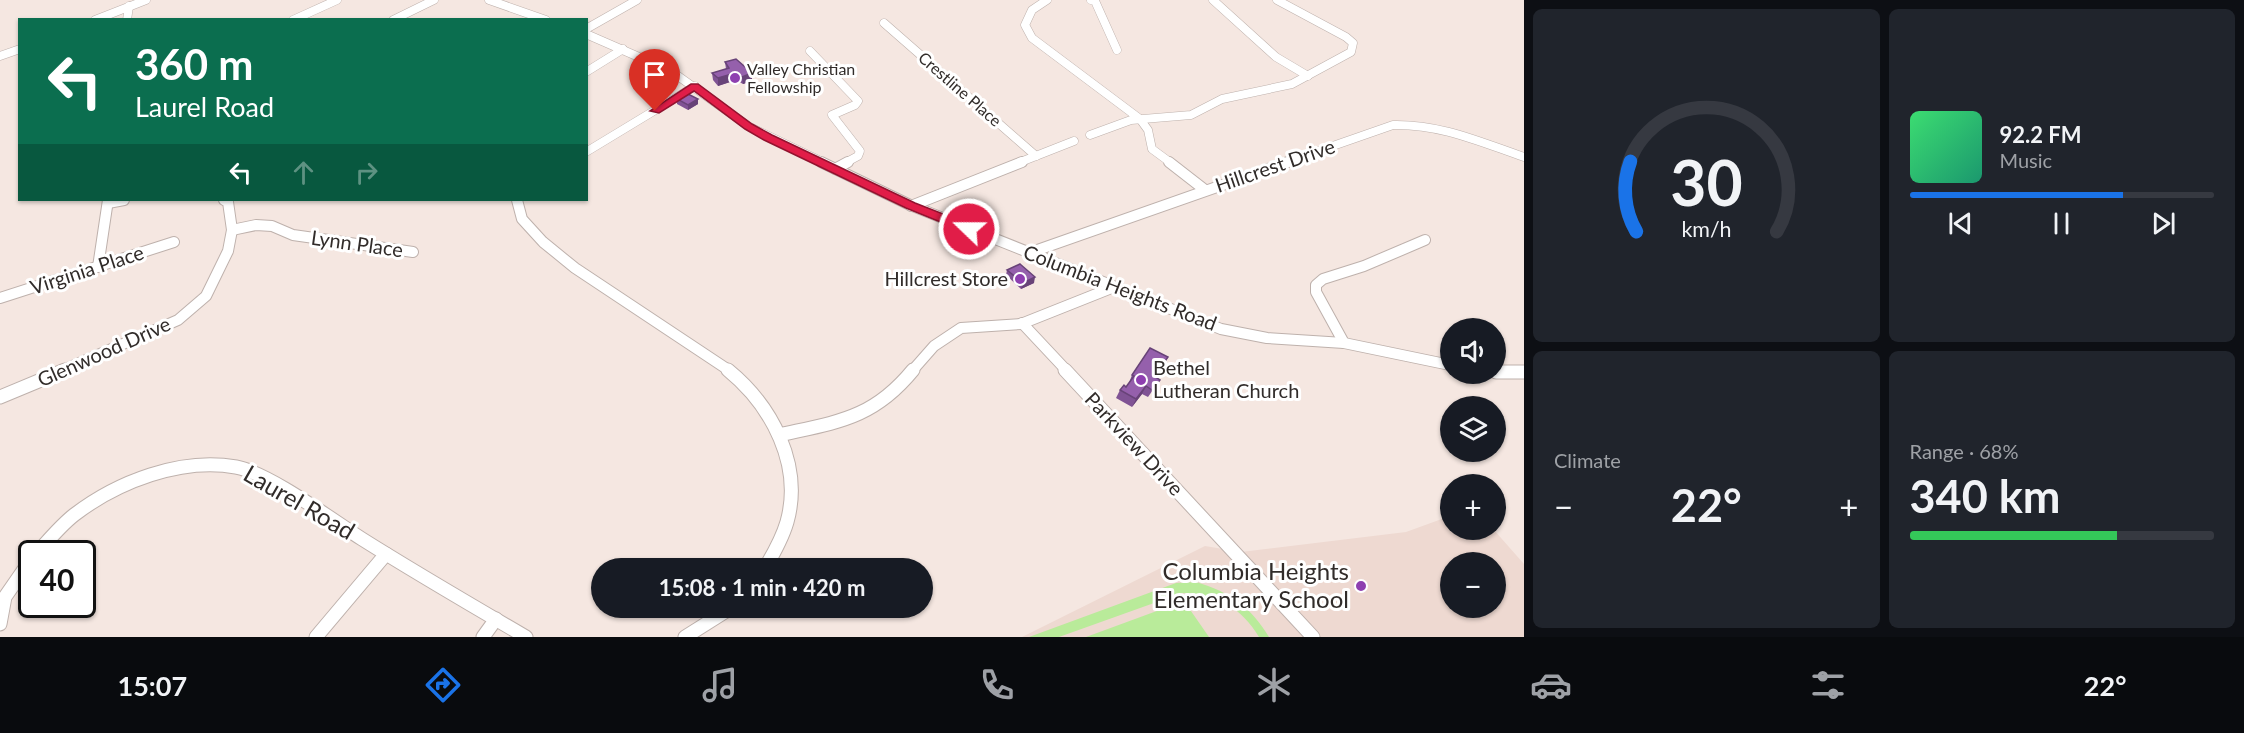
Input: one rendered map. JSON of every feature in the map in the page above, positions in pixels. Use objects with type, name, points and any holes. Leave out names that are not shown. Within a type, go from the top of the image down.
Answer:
[{"type":"street","points":[[100,18],[146,0]]},
{"type":"street","points":[[298,18],[337,0]]},
{"type":"street","points":[[397,18],[434,0]]},
{"type":"street","points":[[489,0],[540,18]]},
{"type":"street","points":[[588,31],[637,0]]},
{"type":"street","points":[[1047,0],[1032,10],[1025,25],[1032,38],[1140,119],[1148,130],[1152,149],[1205,190]]},
{"type":"street","points":[[1091,0],[1095,1],[1117,50]]},
{"type":"street","points":[[1213,0],[1276,57],[1308,76]]},
{"type":"street","points":[[1090,135],[1140,119],[1191,115],[1222,99],[1293,84],[1351,52],[1353,43],[1277,0]]},
{"type":"street","points":[[128,18],[129,6]]},
{"type":"street","name":"Crestline Place","points":[[884,23],[1036,156]]},
{"type":"street","name":"Columbia Heights Road","points":[[588,33],[670,71],[695,86],[748,126],[911,206],[1114,287],[1221,328],[1267,338],[1344,343],[1440,363]]},
{"type":"street","points":[[0,56],[18,50]]},
{"type":"street","points":[[588,71],[623,50]]},
{"type":"street","points":[[810,51],[858,101],[855,105],[832,115],[860,151],[858,156],[835,169]]},
{"type":"street","points":[[588,151],[695,86]]},
{"type":"street","name":"Hillcrest Drive","points":[[1029,253],[1393,125],[1430,125],[1454,130],[1524,157]]},
{"type":"street","points":[[911,206],[1074,141]]},
{"type":"street","points":[[98,267],[108,201]]},
{"type":"street","name":"Glenwood Drive","points":[[0,397],[146,336],[178,320],[206,296],[228,251],[232,230],[226,201]]},
{"type":"street","points":[[517,201],[518,211],[529,226],[566,262],[742,381],[762,406],[779,435],[792,482],[792,505],[787,527],[770,558]]},
{"type":"street","name":"Lynn Place","points":[[232,230],[270,225],[283,227],[293,235],[314,239],[413,252]]},
{"type":"street","points":[[1344,343],[1316,292],[1316,285],[1323,279],[1364,266],[1425,240]]},
{"type":"street","name":"Virginia Place","points":[[0,298],[174,242]]},
{"type":"street","points":[[779,435],[856,416],[872,409],[886,399],[934,347],[955,330],[964,327],[1022,323],[1114,287]]},
{"type":"street","name":"Parkview Drive","points":[[1022,323],[1313,637]]},
{"type":"street","points":[[1506,372],[1524,372]]},
{"type":"street","name":"Laurel Road","points":[[50,540],[73,516],[104,495],[152,475],[197,465],[237,467],[265,478],[386,554],[526,637]]},
{"type":"street","points":[[316,637],[386,554]]},
{"type":"street","points":[[0,624],[5,597],[18,578]]},
{"type":"street","points":[[685,637],[715,618]]},
{"type":"street","points":[[483,637],[496,619]]},
{"type":"shaded area","points":[[1440,520],[1440,540],[1503,540],[1524,564],[1524,637],[1022,637],[1205,546],[1241,552],[1406,532]]},
{"type":"green space","points":[[1196,582],[1238,602],[1255,617],[1269,637],[1259,637],[1245,618],[1227,604],[1206,596],[1182,593],[1059,637],[1029,637],[1176,583]]},
{"type":"green space","points":[[1184,601],[1209,637],[1086,637]]},
{"type":"building","points":[[736,59],[752,73],[742,77],[735,73],[718,78],[712,73],[729,68],[725,62]]},
{"type":"building","points":[[686,93],[698,99],[688,105],[677,99]]},
{"type":"building","points":[[1020,264],[1035,277],[1023,283],[1007,270]]},
{"type":"building","name":"Bethel Lutheran Church","points":[[1150,348],[1168,357],[1154,376],[1160,380],[1152,390],[1146,386],[1136,399],[1120,390],[1124,385],[1126,387],[1134,376],[1132,375]]},
{"type":"place","name":"Valley Christian Fellowship","points":[[735,78]]},
{"type":"place","name":"Hillcrest Store","points":[[1020,279]]},
{"type":"place","name":"Bethel Lutheran Church","points":[[1141,380]]},
{"type":"place","name":"Columbia Heights Elementary School","points":[[1361,586]]},
{"type":"route","points":[[655,111],[695,86],[748,126],[768,137],[910,205],[969,229]]}]
